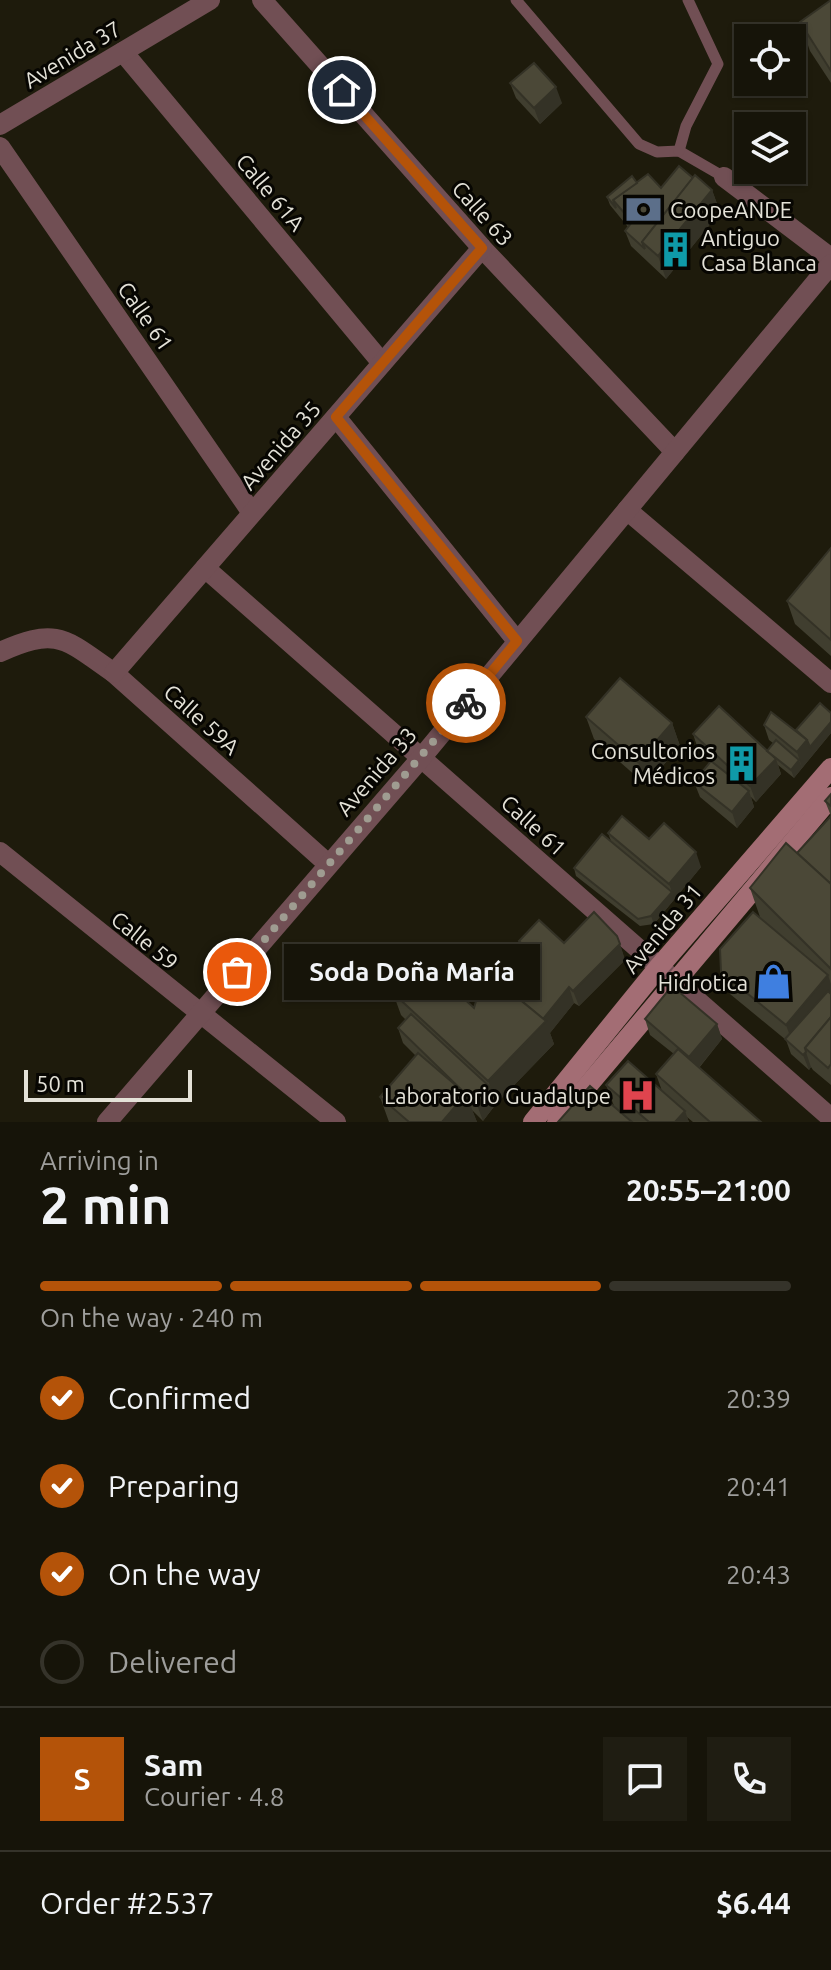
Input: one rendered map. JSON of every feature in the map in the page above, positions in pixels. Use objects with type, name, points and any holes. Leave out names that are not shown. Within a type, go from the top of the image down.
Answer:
[{"type":"main road","name":"Avenida 31","points":[[533,1122],[658,968],[831,768]]},
{"type":"main road","name":"Avenida 31","points":[[557,1122],[831,797]]},
{"type":"street","name":"Avenida 37","points":[[0,125],[210,0]]},
{"type":"street","name":"Calle 63","points":[[262,0],[482,248],[675,452]]},
{"type":"street","name":"Calle 61A","points":[[123,52],[382,363]]},
{"type":"street","name":"Calle 61","points":[[0,147],[252,513]]},
{"type":"street","points":[[724,177],[831,261]]},
{"type":"street","name":"Avenida 35","points":[[114,673],[482,248]]},
{"type":"street","name":"Avenida 33","points":[[107,1122],[422,757],[831,261]]},
{"type":"street","points":[[336,417],[517,641]]},
{"type":"street","points":[[627,510],[831,683]]},
{"type":"street","name":"Calle 61","points":[[205,568],[831,1118]]},
{"type":"street","name":"Calle 59A","points":[[0,652],[31,638],[64,639],[114,673],[328,864]]},
{"type":"street","name":"Calle 59","points":[[0,852],[200,1016],[336,1122]]},
{"type":"lane","points":[[516,0],[631,136],[657,152],[679,151],[724,177]]},
{"type":"lane","points":[[679,151],[686,126],[718,64],[688,0]]},
{"type":"building","points":[[831,0],[831,71],[806,31],[806,24],[800,22]]},
{"type":"building","points":[[534,63],[556,87],[534,108],[510,83]]},
{"type":"building","points":[[679,166],[693,178],[642,242],[645,249],[625,231],[632,222],[613,200],[648,174],[661,188]]},
{"type":"building","points":[[695,175],[712,190],[658,256],[642,242]]},
{"type":"building","points":[[632,176],[637,183],[613,200],[616,208],[607,197]]},
{"type":"building","points":[[831,548],[831,640],[787,601]]},
{"type":"building","points":[[620,678],[672,723],[638,762],[586,717]]},
{"type":"building","points":[[820,703],[831,713],[831,722],[810,747],[796,730]]},
{"type":"building","name":"Consultorios Médicos","points":[[719,706],[776,759],[750,786],[693,734]]},
{"type":"building","points":[[771,712],[807,740],[797,752],[764,725]]},
{"type":"building","points":[[776,740],[799,760],[791,770],[767,751]]},
{"type":"building","points":[[711,761],[749,791],[732,812],[694,782]]},
{"type":"building","points":[[622,816],[649,839],[664,823],[696,852],[669,884],[608,833]]},
{"type":"building","points":[[831,816],[831,884],[797,853]]},
{"type":"building","points":[[602,834],[672,892],[651,916],[638,919],[574,868]]},
{"type":"building","points":[[786,843],[831,884],[831,969],[750,888]]},
{"type":"building","points":[[594,912],[617,936],[620,944],[573,991],[569,987],[543,1019],[507,989],[535,957],[519,941],[539,920],[564,943]]},
{"type":"building","name":"Hidrotica","points":[[753,912],[828,975],[786,1025],[721,972],[720,949]]},
{"type":"building","points":[[423,961],[474,1008],[485,971],[546,1021],[488,1081],[393,993]]},
{"type":"building","points":[[672,986],[717,1024],[689,1057],[645,1019]]},
{"type":"building","points":[[828,991],[831,994],[831,1017],[805,1048],[803,1055],[785,1039]]},
{"type":"building","points":[[411,1014],[491,1088],[477,1105],[398,1028]]},
{"type":"building","points":[[831,1017],[831,1064],[828,1068],[805,1048]]},
{"type":"building","points":[[678,1049],[761,1122],[710,1122],[656,1074]]},
{"type":"building","points":[[418,1053],[466,1094],[442,1122],[409,1122],[380,1097]]},
{"type":"building","points":[[628,1061],[685,1111],[675,1122],[649,1122],[606,1085]]},
{"type":"building","points":[[590,1086],[632,1122],[558,1122]]},
{"type":"way so far","points":[[237,972],[466,703]]},
{"type":"place","name":"CoopeANDE","points":[[644,209]]},
{"type":"place","name":"Antiguo Casa Blanca","points":[[675,250]]},
{"type":"place","name":"Consultorios Médicos","points":[[741,763]]},
{"type":"place","name":"Soda Doña María","points":[[237,972]]},
{"type":"place","name":"Hidrotica","points":[[774,982]]},
{"type":"place","name":"Laboratorio Guadalupe","points":[[637,1095]]},
{"type":"route","points":[[342,90],[482,248],[336,417],[517,641],[466,703]]}]
